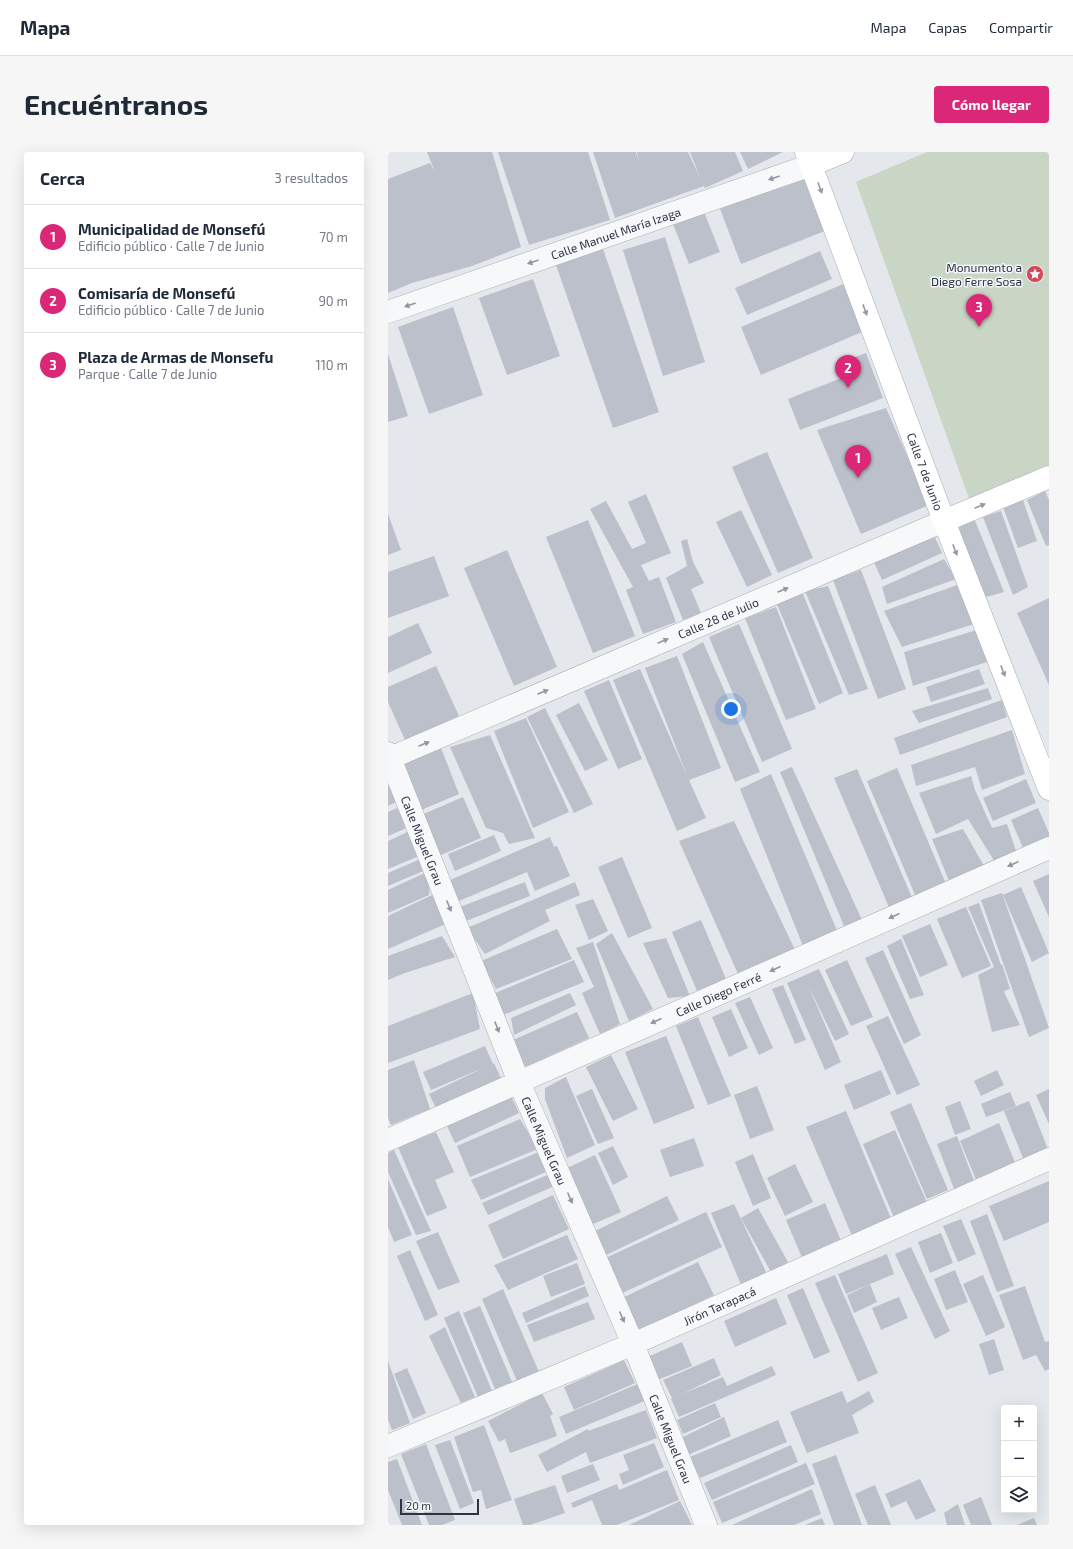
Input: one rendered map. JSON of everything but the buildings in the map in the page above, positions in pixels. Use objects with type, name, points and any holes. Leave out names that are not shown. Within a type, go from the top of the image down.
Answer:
[{"type":"street","name":"Calle Manuel María Izaga","points":[[388,312],[808,158],[843,152]]},
{"type":"street","name":"Calle 7 de Junio","points":[[808,158],[944,521],[1049,789]]},
{"type":"street","name":"Calle 28 de Julio","points":[[389,757],[1049,477]]},
{"type":"street","name":"Calle Miguel Grau","points":[[389,757],[519,1082],[633,1344],[706,1525]]},
{"type":"street","name":"Calle Diego Ferré","points":[[388,1140],[1049,848]]},
{"type":"street","name":"Jirón Tarapacá","points":[[388,1446],[633,1344],[1049,1159]]},
{"type":"green space","points":[[927,152],[1049,152],[1049,473],[971,504],[856,182]]},
{"type":"place","name":"Monumento a Diego Ferre Sosa","points":[[1035,274]]},
{"type":"place","name":"Plaza de Armas de Monsefu","points":[[979,327]]},
{"type":"place","name":"Comisaría de Monsefú","points":[[848,388]]},
{"type":"place","name":"Municipalidad de Monsefú","points":[[858,478]]}]
